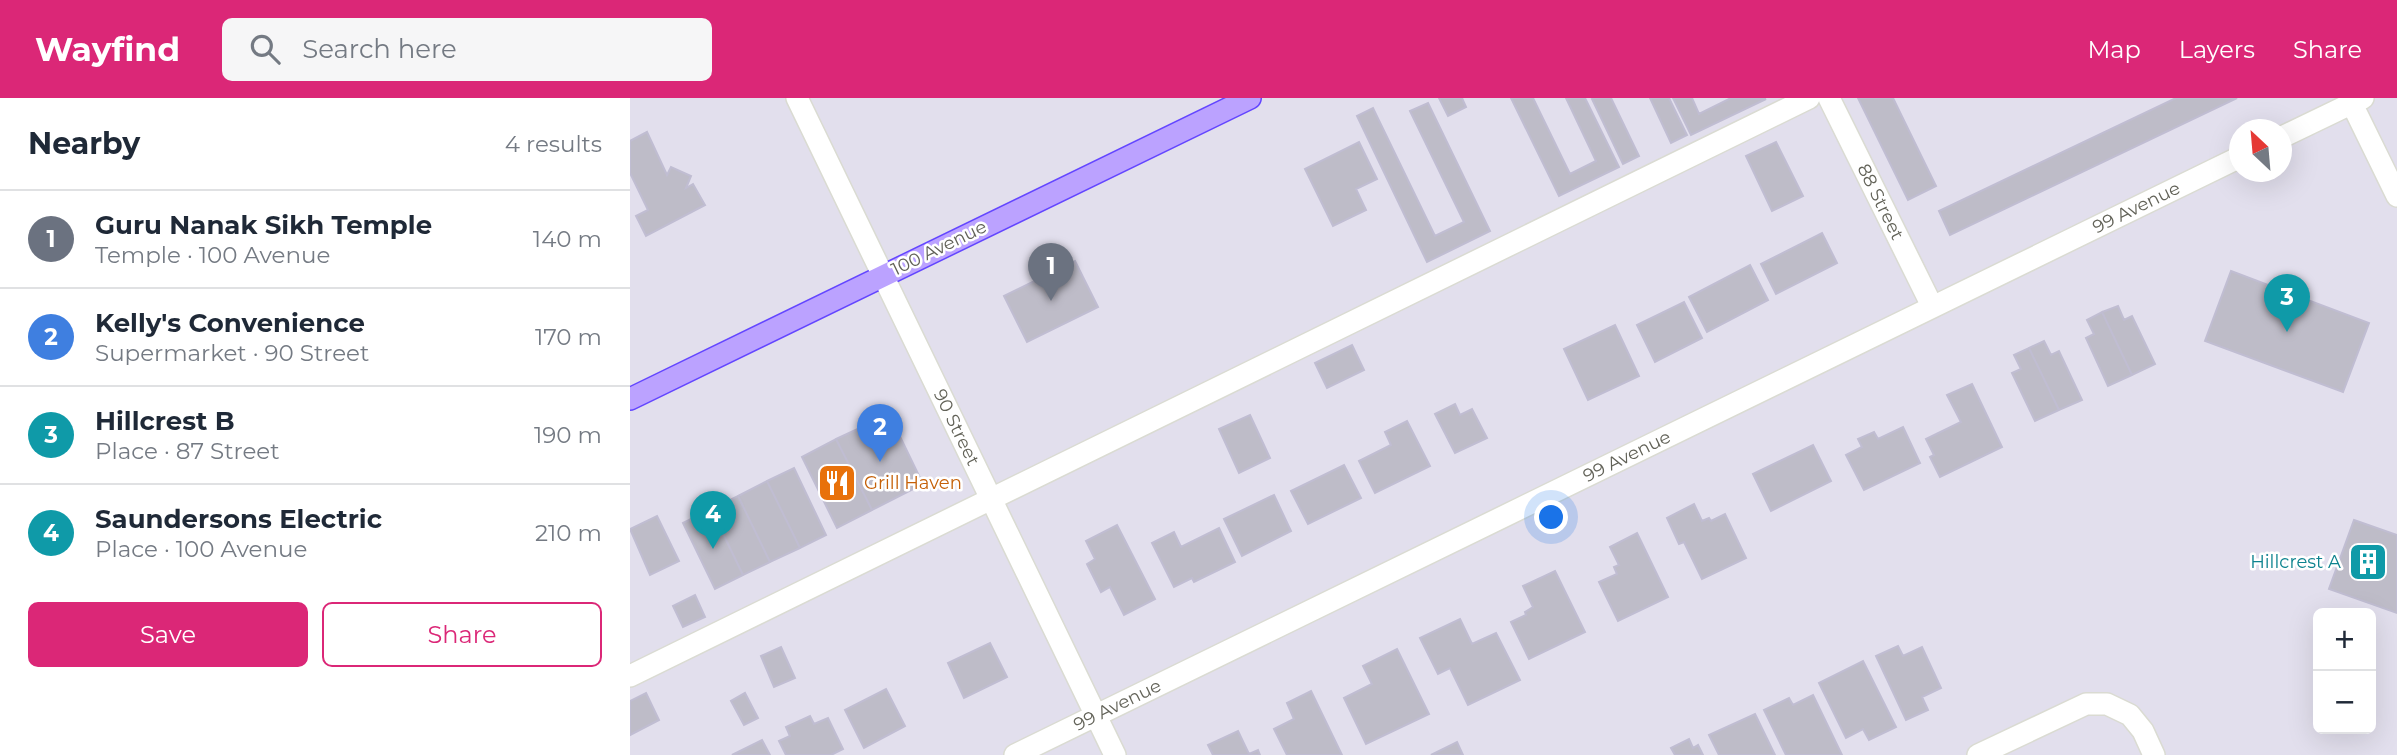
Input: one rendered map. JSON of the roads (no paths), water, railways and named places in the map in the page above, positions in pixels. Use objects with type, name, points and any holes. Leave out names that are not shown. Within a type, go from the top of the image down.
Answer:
[{"type":"main road","name":"100 Avenue","points":[[630,399],[1250,98]]},
{"type":"street","name":"90 Street","points":[[797,98],[1115,755]]},
{"type":"street","points":[[630,676],[1809,98]]},
{"type":"street","name":"88 Street","points":[[1829,98],[1932,306]]},
{"type":"street","points":[[2292,132],[2358,101],[2397,196]]},
{"type":"street","name":"99 Avenue","points":[[1016,755],[2229,162]]},
{"type":"street","points":[[1978,755],[2086,704],[2107,704],[2130,715],[2143,732],[2154,755]]},
{"type":"place","name":"Guru Nanak Sikh Temple","points":[[1051,301]]},
{"type":"place","name":"Hillcrest B","points":[[2287,332]]},
{"type":"place","name":"Kelly's Convenience","points":[[880,462]]},
{"type":"place","name":"Grill Haven","points":[[837,483]]},
{"type":"place","name":"Saundersons Electric","points":[[713,549]]},
{"type":"place","name":"Hillcrest A","points":[[2368,562]]}]
